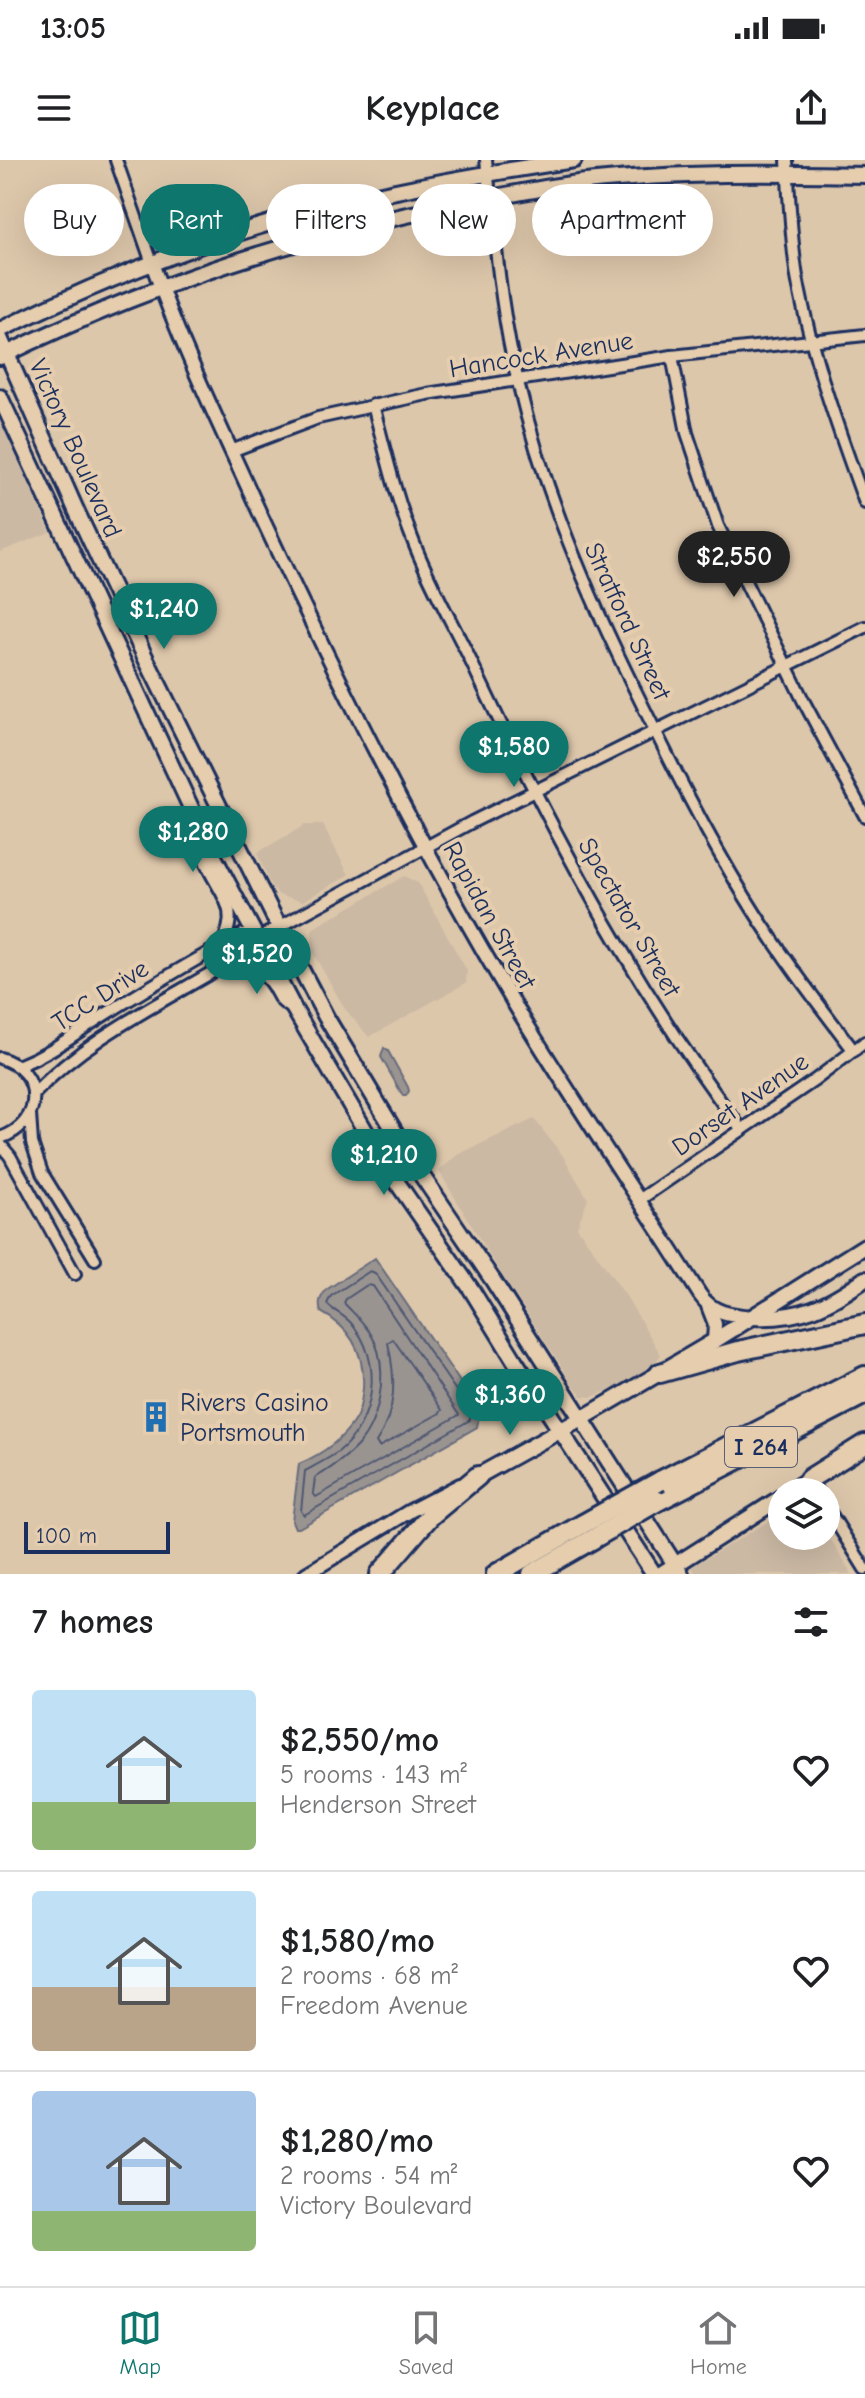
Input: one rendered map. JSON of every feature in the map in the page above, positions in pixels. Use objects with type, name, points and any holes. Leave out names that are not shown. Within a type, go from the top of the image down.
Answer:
[{"type":"highway","points":[[660,1373],[738,1351],[865,1324]]},
{"type":"highway","name":"I 264","points":[[532,1574],[660,1481],[865,1376]]},
{"type":"highway","name":"I 264","points":[[496,1574],[658,1501],[865,1394]]},
{"type":"highway","points":[[823,1478],[865,1444]]},
{"type":"highway","points":[[380,1574],[430,1516],[478,1476]]},
{"type":"main road","points":[[0,330],[82,291],[220,239],[487,167],[574,160]]},
{"type":"main road","points":[[516,194],[621,179],[787,167],[865,175]]},
{"type":"main road","points":[[4,356],[83,318],[244,257],[347,228],[411,215]]},
{"type":"main road","name":"Victory Boulevard","points":[[0,338],[4,356],[136,638],[279,927],[337,1036],[386,1119],[583,1418],[678,1570]]},
{"type":"main road","name":"Victory Boulevard","points":[[0,397],[188,803],[294,1009],[387,1168],[471,1289],[654,1574]]},
{"type":"main road","points":[[478,1476],[714,1341],[865,1246]]},
{"type":"main road","points":[[753,1317],[776,1318],[806,1313],[824,1306],[865,1279]]},
{"type":"main road","points":[[661,1574],[678,1570],[768,1507]]},
{"type":"street","points":[[116,160],[152,263]]},
{"type":"street","points":[[787,167],[797,276],[829,399],[865,503]]},
{"type":"street","name":"Stratford Street","points":[[498,256],[517,381],[542,471],[582,577],[709,834],[785,959],[854,1051]]},
{"type":"street","name":"Rapidan Street","points":[[152,263],[180,337],[318,638],[426,846],[519,1011],[708,1306]]},
{"type":"street","name":"Hancock Avenue","points":[[231,451],[318,418],[373,405],[672,356],[865,335]]},
{"type":"street","points":[[672,356],[687,433],[710,508],[786,666],[865,816]]},
{"type":"street","name":"Spectator Street","points":[[373,405],[397,497],[424,567],[534,790],[589,897],[643,988],[676,1040],[742,1130]]},
{"type":"street","points":[[257,939],[534,790],[865,627]]},
{"type":"street","points":[[188,803],[204,858],[230,910],[231,921],[221,946]]},
{"type":"street","name":"TCC Drive","points":[[18,1066],[44,1056],[111,1010],[243,934],[257,939],[251,949],[89,1046],[33,1095]]},
{"type":"street","points":[[218,970],[241,968],[257,972],[269,981],[280,1002],[294,1009]]},
{"type":"street","name":"Dorset Avenue","points":[[639,1200],[865,1042]]},
{"type":"street","points":[[0,1058],[26,1073],[33,1095],[30,1114],[32,1143],[42,1173],[95,1259]]},
{"type":"street","points":[[30,1114],[23,1126],[0,1141],[75,1274]]},
{"type":"street","points":[[708,1306],[730,1314],[753,1317]]},
{"type":"street","points":[[708,1306],[715,1324],[714,1341]]},
{"type":"street","points":[[825,1478],[865,1451]]},
{"type":"street","points":[[306,1574],[410,1511],[478,1476]]},
{"type":"street","points":[[840,1529],[865,1569]]},
{"type":"shaded area","points":[[0,417],[50,532],[0,552]]},
{"type":"shaded area","points":[[305,825],[323,825],[349,875],[303,901],[279,895],[271,886],[257,853]]},
{"type":"shaded area","points":[[404,876],[418,883],[467,971],[466,983],[369,1037],[345,1009],[313,953],[312,929]]},
{"type":"shaded area","points":[[534,1119],[563,1156],[588,1199],[577,1227],[626,1296],[661,1355],[650,1368],[622,1385],[592,1397],[582,1396],[571,1381],[439,1171],[457,1155]]},
{"type":"shaded area","points":[[768,1521],[768,1550],[837,1550],[852,1574],[696,1574],[692,1567]]},
{"type":"water","points":[[384,1048],[408,1087],[406,1096],[403,1096],[381,1057]]},
{"type":"water","points":[[375,1258],[480,1411],[477,1427],[295,1528],[292,1521],[299,1464],[324,1451],[345,1433],[358,1414],[363,1392],[362,1364],[354,1343],[332,1318],[321,1312],[320,1301],[326,1290]]},
{"type":"place","name":"Rivers Casino Portsmouth","points":[[156,1417]]}]
